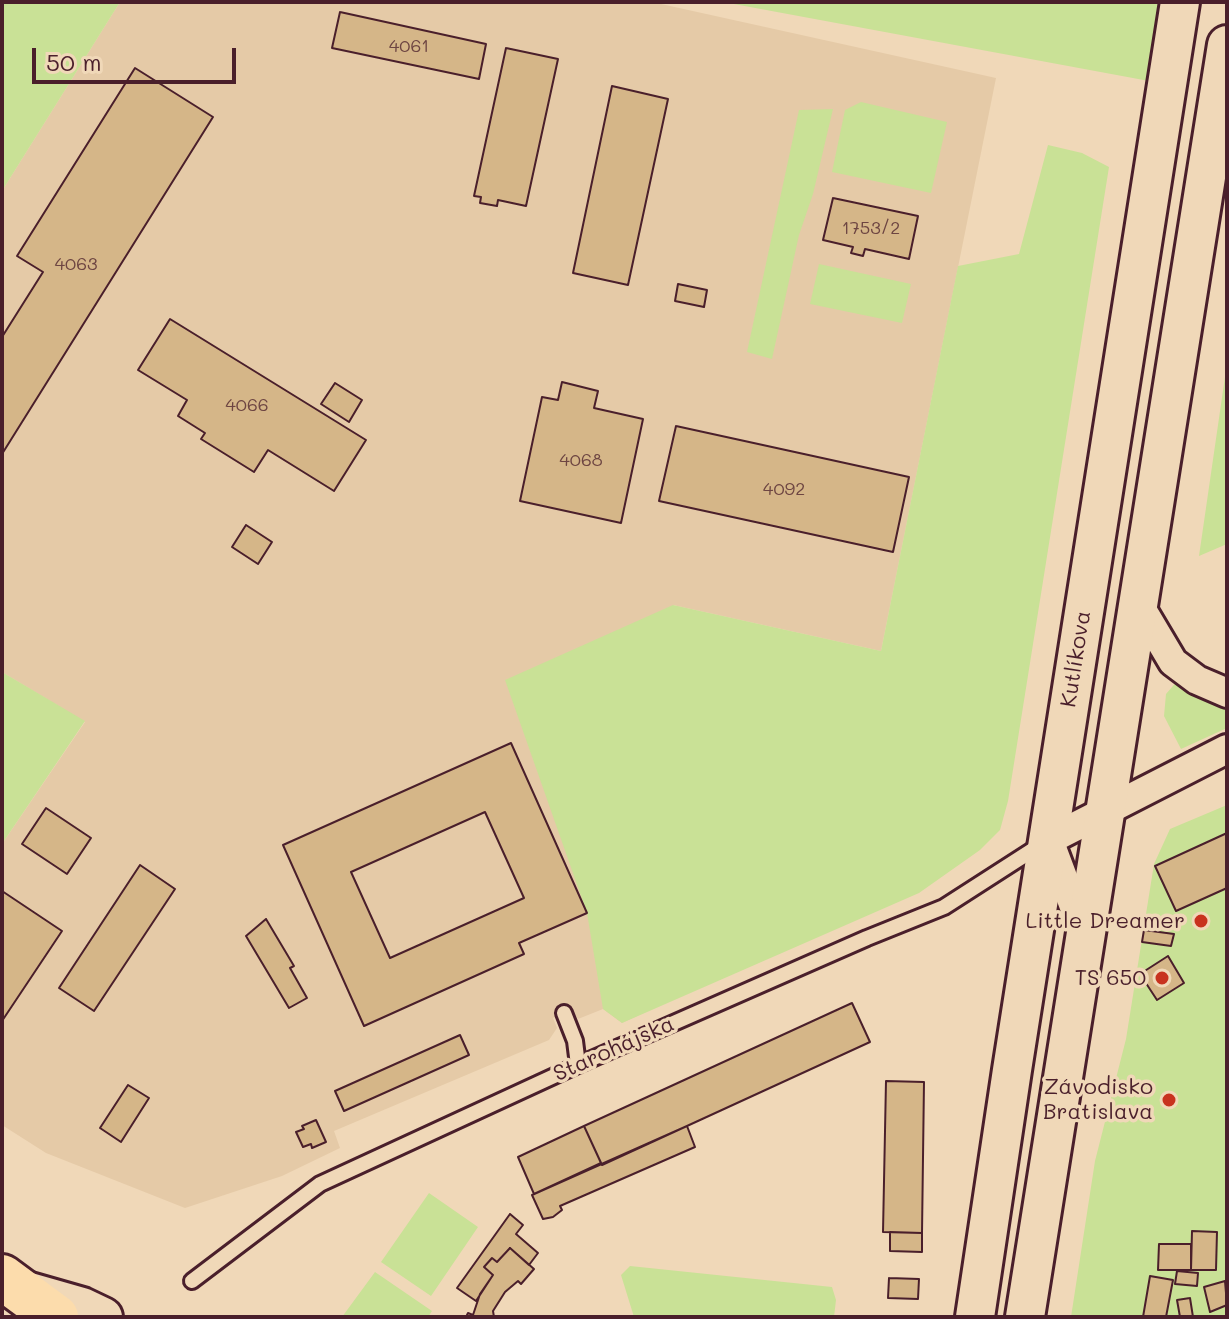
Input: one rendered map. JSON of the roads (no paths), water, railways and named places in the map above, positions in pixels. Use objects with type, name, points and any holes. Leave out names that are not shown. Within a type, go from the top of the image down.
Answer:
[{"type":"main road","name":"Kutlíkova","points":[[975,1317],[1180,2]]},
{"type":"main road","points":[[1025,1317],[1227,45]]},
{"type":"main road","points":[[10,1283],[56,1317]]},
{"type":"main road","points":[[10,1283],[103,1317]]},
{"type":"street","points":[[1138,603],[1173,662],[1197,680],[1227,693]]},
{"type":"street","name":"Starohájska","points":[[1049,840],[1227,749]]},
{"type":"street","points":[[1049,840],[1087,940]]},
{"type":"lane","name":"Starohájska","points":[[192,1281],[320,1184],[578,1065],[944,907],[1049,840]]},
{"type":"lane","points":[[564,1013],[575,1041],[578,1065]]},
{"type":"place","name":"Little Dreamer","points":[[1201,921]]},
{"type":"place","name":"TS 650","points":[[1162,978]]},
{"type":"place","name":"Závodisko Bratislava","points":[[1169,1100]]}]
